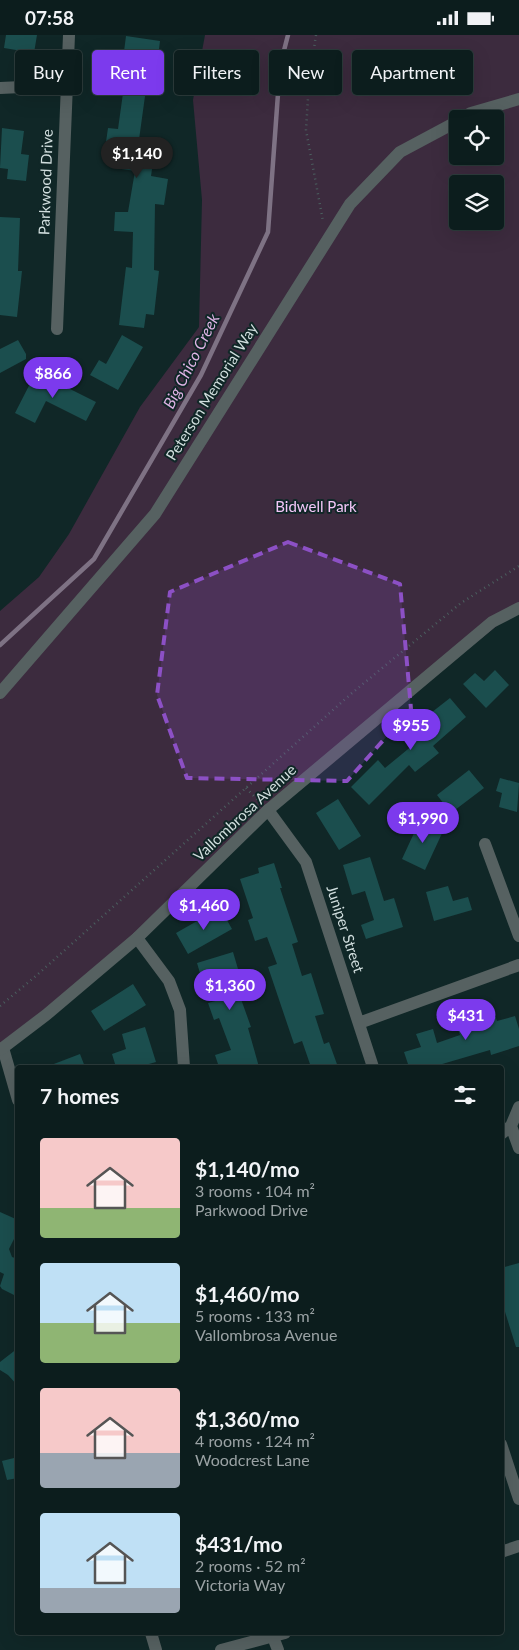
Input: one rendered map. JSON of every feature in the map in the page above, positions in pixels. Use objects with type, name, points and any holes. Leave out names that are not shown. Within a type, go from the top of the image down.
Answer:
[{"type":"street","name":"Parkwood Drive","points":[[68,50],[69,35]]},
{"type":"street","points":[[0,88],[15,87]]},
{"type":"street","name":"Parkwood Drive","points":[[57,329],[65,95]]},
{"type":"street","points":[[481,110],[519,99]]},
{"type":"street","name":"Peterson Memorial Way","points":[[0,693],[155,514],[350,204],[400,152],[449,126]]},
{"type":"street","name":"Vallombrosa Avenue","points":[[1,1049],[138,938],[268,810],[492,622],[519,608]]},
{"type":"street","name":"Juniper Street","points":[[268,810],[306,862],[372,1065]]},
{"type":"street","points":[[485,844],[519,936]]},
{"type":"street","points":[[138,938],[169,981],[180,1010],[184,1065]]},
{"type":"street","points":[[359,1023],[519,965]]},
{"type":"street","points":[[1,1049],[15,1091]]},
{"type":"street","points":[[519,1107],[506,1130],[519,1147]]},
{"type":"street","points":[[504,1453],[519,1499]]},
{"type":"street","points":[[504,1551],[519,1546]]},
{"type":"street","points":[[152,1635],[156,1650]]},
{"type":"street","points":[[221,1650],[279,1635],[278,1650]]},
{"type":"path","points":[[316,35],[309,82],[306,130],[327,240]]},
{"type":"path","points":[[0,1006],[352,693],[461,603],[519,567]]},
{"type":"path","points":[[246,788],[268,810]]},
{"type":"highlighted area","points":[[288,542],[400,584],[411,709],[347,781],[187,778],[157,695],[170,592]]},
{"type":"green space","name":"Bidwell Park","points":[[205,35],[519,35],[519,608],[268,810],[137,938],[0,1050],[0,611],[39,577],[69,534],[140,407],[199,327],[202,200],[194,95],[259,95],[259,50],[202,50]]},
{"type":"building","points":[[6,35],[37,35],[34,50],[4,48]]},
{"type":"building","points":[[126,36],[160,41],[159,50],[124,50]]},
{"type":"building","points":[[123,95],[145,95],[137,154],[154,156],[151,176],[168,179],[164,205],[155,204],[154,270],[159,271],[154,315],[146,314],[144,328],[119,325],[126,267],[132,268],[133,232],[114,231],[115,212],[128,212],[135,171],[115,168],[119,144],[106,142],[108,128],[118,129]]},
{"type":"building","points":[[2,128],[24,131],[21,154],[29,155],[26,181],[7,179],[8,169],[0,168]]},
{"type":"building","points":[[0,217],[20,218],[18,271],[22,271],[17,317],[0,315]]},
{"type":"building","points":[[122,335],[143,347],[118,390],[90,375],[99,360],[106,364]]},
{"type":"building","points":[[18,340],[26,354],[26,359],[0,373],[0,349]]},
{"type":"building","points":[[36,372],[96,402],[86,421],[46,401],[35,423],[15,413]]},
{"type":"building","points":[[495,670],[509,685],[486,708],[463,684],[475,673],[484,681]]},
{"type":"building","points":[[450,698],[466,717],[433,746],[439,753],[415,772],[409,765],[369,805],[351,787],[378,760],[385,768],[413,745],[404,734]]},
{"type":"building","points":[[469,770],[484,788],[451,813],[437,795]]},
{"type":"building","points":[[500,778],[519,783],[517,812],[499,807],[502,793],[496,791]]},
{"type":"building","points":[[338,799],[361,836],[339,850],[316,813]]},
{"type":"building","points":[[421,818],[444,829],[425,870],[402,859]]},
{"type":"building","points":[[370,857],[384,901],[394,898],[403,927],[366,939],[361,925],[374,920],[365,891],[352,895],[343,865]]},
{"type":"building","points":[[274,863],[282,888],[280,888],[298,942],[292,944],[302,976],[311,973],[324,1014],[315,1016],[324,1044],[329,1042],[337,1065],[310,1065],[302,1041],[294,1044],[268,967],[277,964],[267,937],[255,941],[248,920],[253,918],[240,879],[259,873],[258,868]]},
{"type":"building","points":[[448,886],[453,901],[468,897],[472,910],[434,921],[426,892]]},
{"type":"building","points":[[220,908],[232,929],[188,954],[176,933]]},
{"type":"building","points":[[233,952],[243,986],[237,988],[251,1027],[248,1028],[258,1065],[218,1065],[215,1055],[231,1050],[219,1018],[214,1020],[208,1003],[219,1000],[212,977],[202,980],[197,963]]},
{"type":"building","points":[[133,984],[146,1005],[104,1031],[91,1011]]},
{"type":"building","points":[[493,1010],[497,1021],[515,1016],[519,1029],[519,1046],[491,1055],[490,1050],[439,1065],[408,1065],[404,1052],[421,1047],[416,1034],[433,1029],[437,1043],[460,1035],[455,1022]]},
{"type":"building","points":[[145,1027],[156,1062],[145,1065],[115,1065],[112,1054],[126,1049],[122,1034]]},
{"type":"building","points":[[80,1054],[84,1065],[51,1065]]},
{"type":"building","points":[[0,1212],[15,1219],[15,1237],[9,1249],[12,1257],[15,1258],[15,1296],[0,1286],[4,1274],[0,1272]]},
{"type":"building","points":[[519,1263],[519,1347],[516,1347],[504,1309],[504,1267]]},
{"type":"building","points":[[15,1350],[15,1383],[0,1370],[0,1362]]},
{"type":"building","points":[[15,1458],[15,1479],[7,1480],[2,1461]]},
{"type":"waterway","name":"Big Chico Creek","points":[[0,645],[94,559],[201,375],[268,232],[280,66],[288,35]]}]
